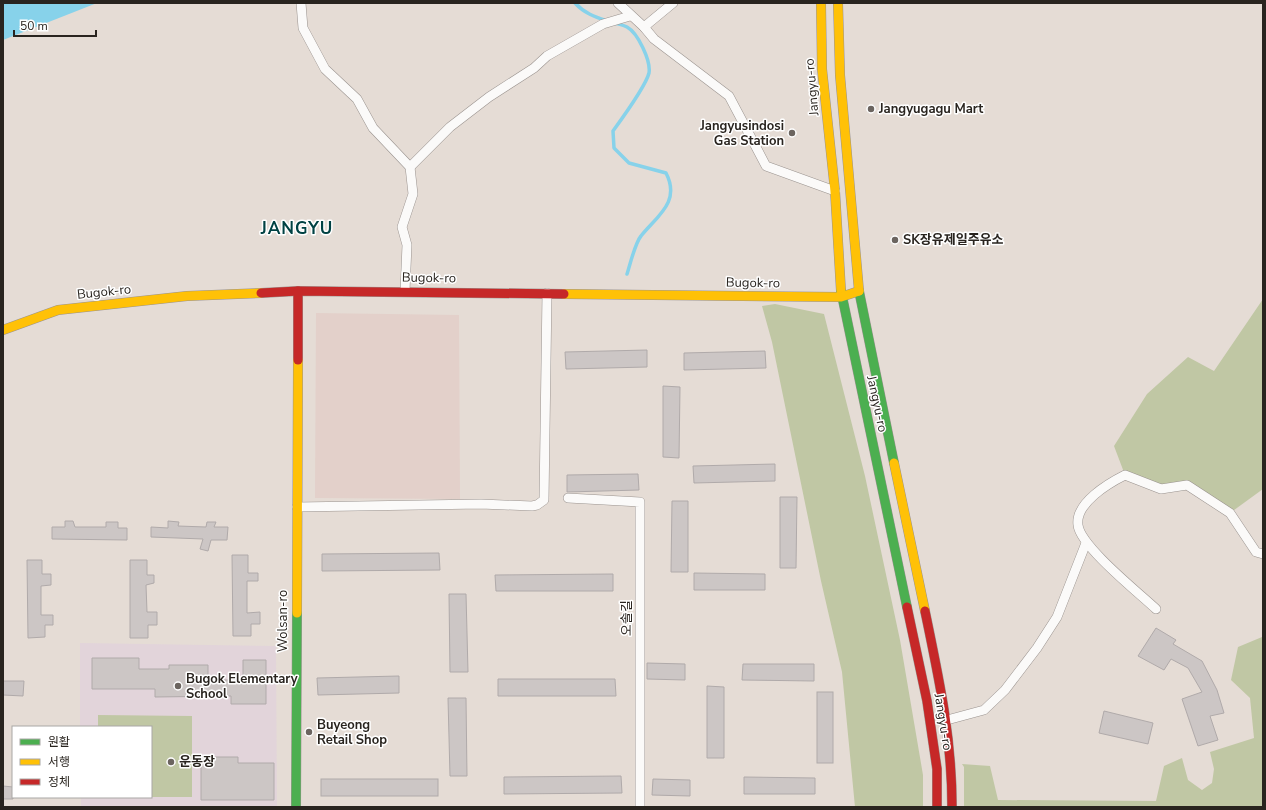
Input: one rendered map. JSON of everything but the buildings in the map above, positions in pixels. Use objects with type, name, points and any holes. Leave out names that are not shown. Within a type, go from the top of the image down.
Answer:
[{"type":"main road","name":"Jangyu-ro","points":[[821,3],[822,69],[836,191],[841,297],[927,701],[937,769],[937,807]]},
{"type":"main road","name":"Jangyu-ro","points":[[838,3],[840,75],[859,291],[947,720],[952,768],[952,807]]},
{"type":"main road","name":"Bugok-ro","points":[[3,330],[58,310],[187,296],[298,291],[405,291],[841,297],[859,291]]},
{"type":"main road","name":"Wolsan-ro","points":[[296,807],[298,291]]},
{"type":"street","points":[[301,3],[303,28],[325,69],[356,99],[374,128],[410,167],[413,194],[402,227],[408,244],[405,291]]},
{"type":"street","points":[[618,3],[630,16],[644,27],[654,39],[729,96],[766,166],[836,191]]},
{"type":"street","points":[[644,27],[673,3]]},
{"type":"street","points":[[410,167],[450,127],[489,97],[534,68],[547,56],[603,24],[630,16]]},
{"type":"street","points":[[297,507],[481,504],[532,506],[538,505],[544,500],[547,293]]},
{"type":"street","points":[[1156,609],[1086,543],[1078,525],[1081,509],[1111,482],[1126,475],[1161,489],[1187,485],[1230,513],[1256,552],[1263,554]]},
{"type":"street","name":"오솔길","points":[[568,498],[640,502],[640,807]]},
{"type":"street","points":[[947,720],[984,710],[1005,690],[1037,648],[1057,617],[1086,543]]},
{"type":"shaded area","points":[[316,313],[459,315],[460,499],[315,498]]},
{"type":"shaded area","name":"Bugok Elementary School","points":[[80,643],[276,646],[277,807],[81,807],[81,798],[152,798],[152,726],[80,726]]},
{"type":"green space","points":[[1263,299],[1263,489],[1230,513],[1187,485],[1161,489],[1125,475],[1114,446],[1147,394],[1188,357],[1214,371]]},
{"type":"green space","points":[[775,304],[824,314],[865,476],[900,640],[923,775],[923,807],[855,807],[842,672],[821,581],[772,342],[762,306]]},
{"type":"green space","points":[[1262,637],[1263,807],[964,807],[964,767],[962,764],[990,766],[998,800],[1156,801],[1164,766],[1182,758],[1188,780],[1202,790],[1212,783],[1214,769],[1210,752],[1254,738],[1250,698],[1231,680],[1238,647]]},
{"type":"green space","name":"운동장","points":[[98,715],[192,716],[192,797],[152,797],[152,726],[98,726]]},
{"type":"water","points":[[3,3],[97,3],[3,40]]},
{"type":"waterway","points":[[575,3],[586,12],[607,21]]},
{"type":"waterway","points":[[615,23],[627,27],[635,35],[646,55],[649,73],[643,86],[613,131],[614,148],[629,163],[666,173],[670,183],[671,192],[665,208],[639,239],[627,274]]},
{"type":"traffic: fast","points":[[841,291],[907,607]]},
{"type":"traffic: fast","points":[[859,291],[894,463]]},
{"type":"traffic: fast","points":[[296,807],[297,613]]},
{"type":"traffic: slow","points":[[821,3],[822,69],[835,191],[841,291]]},
{"type":"traffic: slow","points":[[838,3],[840,75],[859,291]]},
{"type":"traffic: slow","points":[[564,294],[841,297],[859,291]]},
{"type":"traffic: slow","points":[[3,330],[58,310],[187,296],[261,293]]},
{"type":"traffic: slow","points":[[297,613],[298,360]]},
{"type":"traffic: slow","points":[[894,463],[925,611]]},
{"type":"traffic: jam","points":[[261,293],[298,291],[564,294]]},
{"type":"traffic: jam","points":[[298,291],[298,360]]},
{"type":"traffic: jam","points":[[907,607],[927,701],[937,769],[937,807]]},
{"type":"traffic: jam","points":[[925,611],[944,708],[950,756],[952,807]]},
{"type":"place","name":"Jangyugagu Mart","points":[[871,109]]},
{"type":"place","name":"Jangyusindosi Gas Station","points":[[792,133]]},
{"type":"place","name":"SK장유제일주유소","points":[[895,240]]},
{"type":"place","name":"Bugok Elementary School","points":[[178,686]]},
{"type":"place","name":"Buyeong Retail Shop","points":[[309,732]]},
{"type":"place","name":"운동장","points":[[171,762]]},
{"type":"district","name":"JANGYU","points":[[297,228]]}]
